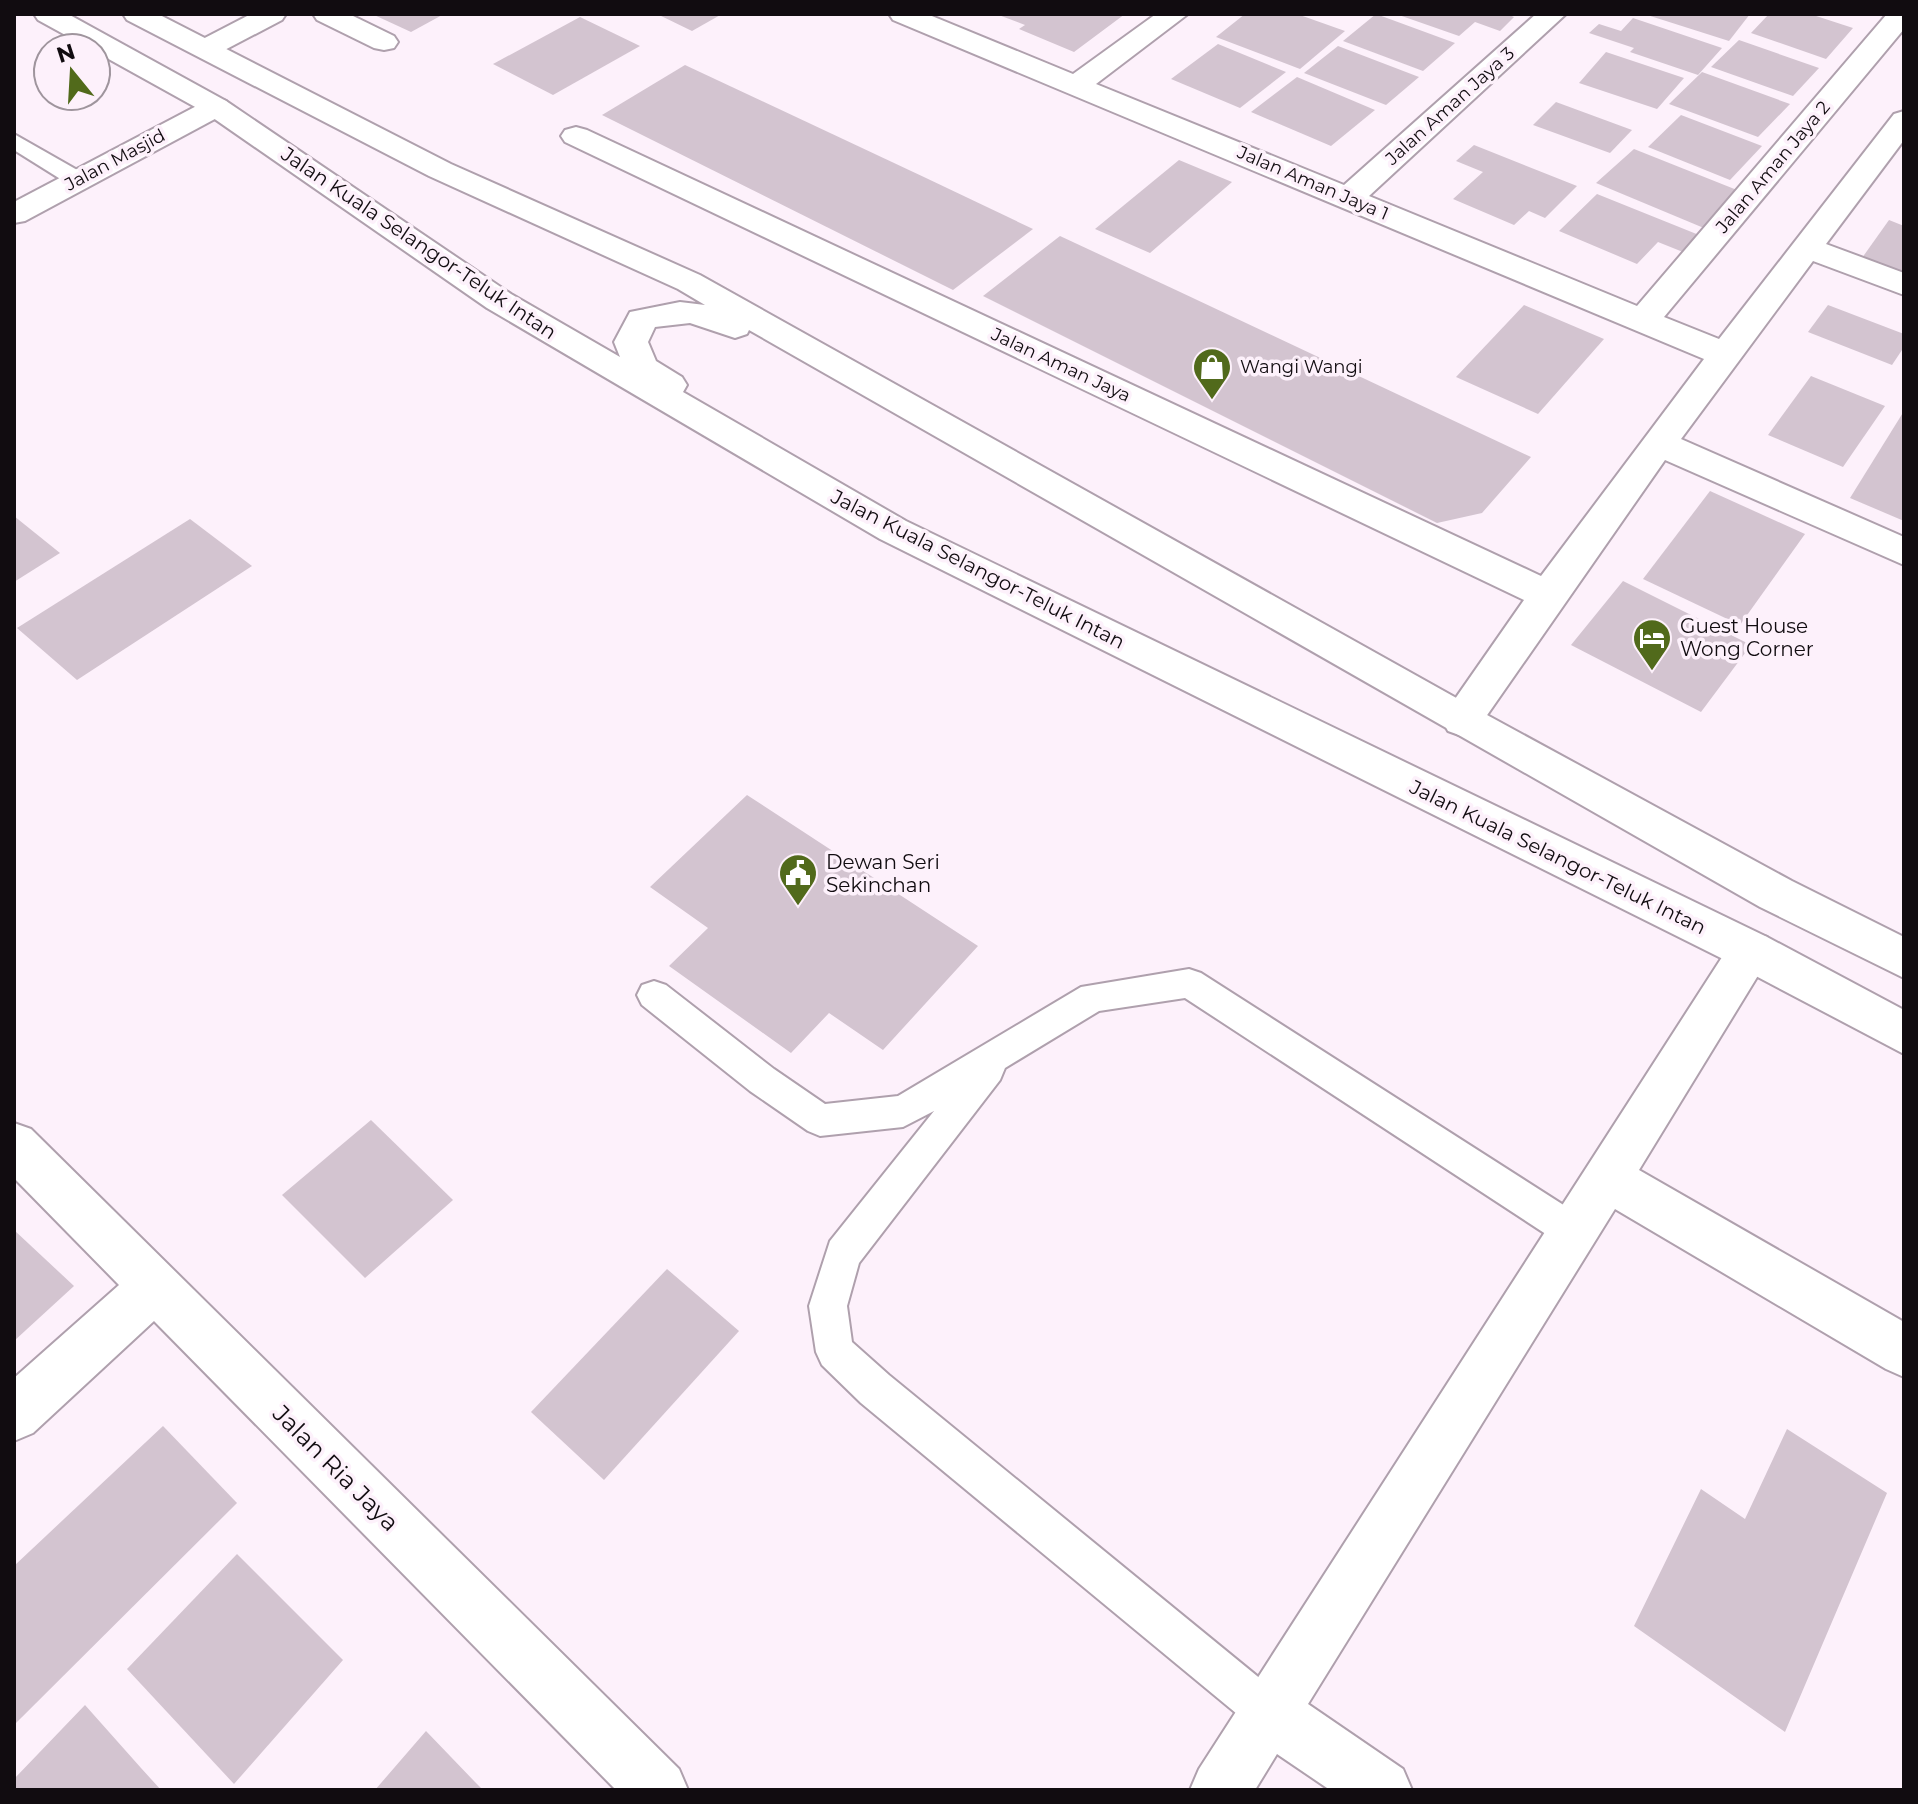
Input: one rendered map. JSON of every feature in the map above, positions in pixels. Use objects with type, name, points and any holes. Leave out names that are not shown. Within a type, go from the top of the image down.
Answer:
[{"type":"main road","name":"Jalan Kuala Selangor-Teluk Intan","points":[[48,14],[216,107],[499,301],[893,530],[1751,951],[1904,1033]]},
{"type":"main road","points":[[137,14],[440,170],[689,282],[1462,720],[1776,894],[1904,959]]},
{"type":"main road","points":[[207,48],[272,14]]},
{"type":"main road","points":[[327,14],[384,42]]},
{"type":"main road","name":"Jalan Aman Jaya 1","points":[[903,14],[1724,354]]},
{"type":"main road","points":[[1076,85],[1174,14]]},
{"type":"main road","name":"Jalan Aman Jaya 3","points":[[1348,198],[1552,14]]},
{"type":"main road","name":"Jalan Aman Jaya 2","points":[[1643,320],[1902,14]]},
{"type":"main road","name":"Jalan Masjid","points":[[14,214],[216,107]]},
{"type":"main road","points":[[1462,720],[1546,594],[1724,354],[1904,120]]},
{"type":"main road","name":"Jalan Aman Jaya","points":[[576,136],[1546,594]]},
{"type":"main road","points":[[1807,248],[1904,285]]},
{"type":"main road","points":[[893,530],[642,368],[631,342],[642,319],[670,313],[707,313],[990,453]]},
{"type":"main road","points":[[1659,443],[1904,552]]},
{"type":"main road","points":[[1220,1790],[1751,951]]},
{"type":"main road","name":"Jalan Ria Jaya","points":[[14,1145],[658,1790]]},
{"type":"main road","points":[[1608,1178],[1904,1351]]},
{"type":"main road","points":[[14,1414],[154,1287]]},
{"type":"main road","points":[[1269,1713],[1382,1790]]},
{"type":"lane","points":[[14,141],[78,180]]},
{"type":"lane","points":[[654,995],[762,1080],[820,1120],[903,1111],[1093,997],[1189,983],[1574,1232]]},
{"type":"lane","points":[[1000,1054],[843,1254],[828,1306],[835,1352],[875,1389],[1269,1713]]},
{"type":"building","points":[[372,14],[444,14],[411,32]]},
{"type":"building","points":[[657,14],[722,14],[692,31]]},
{"type":"building","points":[[996,14],[1125,14],[1074,52],[1019,29],[1025,25]]},
{"type":"building","points":[[1245,14],[1297,14],[1345,31],[1300,69],[1216,37]]},
{"type":"building","points":[[1376,14],[1455,43],[1423,71],[1343,41]]},
{"type":"building","points":[[1396,14],[1507,14],[1514,17],[1500,31],[1475,22],[1459,36]]},
{"type":"building","points":[[1644,14],[1750,14],[1729,41]]},
{"type":"building","points":[[1769,14],[1810,14],[1853,28],[1826,59],[1751,33]]},
{"type":"building","points":[[580,17],[640,46],[553,95],[493,64]]},
{"type":"building","points":[[1633,18],[1722,48],[1698,75],[1630,52],[1634,48],[1589,33],[1599,24],[1621,31]]},
{"type":"building","points":[[1739,40],[1819,68],[1793,96],[1711,67]]},
{"type":"building","points":[[1218,44],[1286,72],[1240,108],[1171,79]]},
{"type":"building","points":[[1338,46],[1419,77],[1386,105],[1304,73]]},
{"type":"building","points":[[1606,52],[1684,78],[1657,109],[1579,83]]},
{"type":"building","points":[[685,65],[1033,229],[953,290],[602,115]]},
{"type":"building","points":[[1702,72],[1790,104],[1758,137],[1669,104]]},
{"type":"building","points":[[1297,77],[1375,110],[1331,146],[1251,112]]},
{"type":"building","points":[[1556,102],[1632,130],[1610,153],[1533,125]]},
{"type":"building","points":[[1681,115],[1762,146],[1730,180],[1648,147]]},
{"type":"building","points":[[1474,145],[1577,186],[1545,218],[1529,211],[1514,225],[1453,199],[1483,172],[1456,161]]},
{"type":"building","points":[[1634,149],[1747,194],[1711,231],[1596,183]]},
{"type":"building","points":[[1179,160],[1232,182],[1150,253],[1095,229]]},
{"type":"building","points":[[1597,194],[1704,237],[1688,254],[1658,242],[1637,264],[1559,231]]},
{"type":"building","points":[[1889,220],[1904,226],[1904,274],[1862,258]]},
{"type":"building","points":[[1060,236],[1531,457],[1482,513],[1437,523],[983,296]]},
{"type":"building","points":[[1524,305],[1604,339],[1538,414],[1456,377]]},
{"type":"building","points":[[1828,305],[1904,334],[1904,347],[1892,365],[1808,332]]},
{"type":"building","points":[[1811,376],[1885,406],[1843,467],[1768,435]]},
{"type":"building","points":[[1904,411],[1904,521],[1850,498]]},
{"type":"building","points":[[1710,491],[1805,534],[1740,625],[1643,579]]},
{"type":"building","points":[[14,516],[60,553],[14,582]]},
{"type":"building","points":[[190,519],[252,566],[77,680],[17,628]]},
{"type":"building","points":[[1623,581],[1751,645],[1701,712],[1571,645]]},
{"type":"building","name":"Dewan Seri Sekinchan","points":[[747,795],[978,946],[883,1050],[829,1013],[791,1053],[669,966],[708,928],[650,887]]},
{"type":"building","points":[[371,1120],[453,1200],[365,1278],[282,1195]]},
{"type":"building","points":[[14,1230],[74,1286],[14,1341]]},
{"type":"building","points":[[667,1269],[739,1331],[604,1480],[531,1412]]},
{"type":"building","points":[[163,1426],[237,1503],[14,1725],[14,1566]]},
{"type":"building","points":[[1787,1429],[1887,1493],[1785,1732],[1634,1626],[1701,1489],[1745,1519]]},
{"type":"building","points":[[237,1554],[343,1660],[234,1784],[127,1669]]},
{"type":"building","points":[[85,1705],[161,1790],[14,1790],[14,1779]]},
{"type":"building","points":[[426,1731],[475,1782],[483,1790],[375,1790]]},
{"type":"place","name":"Wangi Wangi","points":[[1212,401]]},
{"type":"place","name":"Guest House Wong Corner","points":[[1652,672]]},
{"type":"place","name":"Dewan Seri Sekinchan","points":[[798,907]]}]
